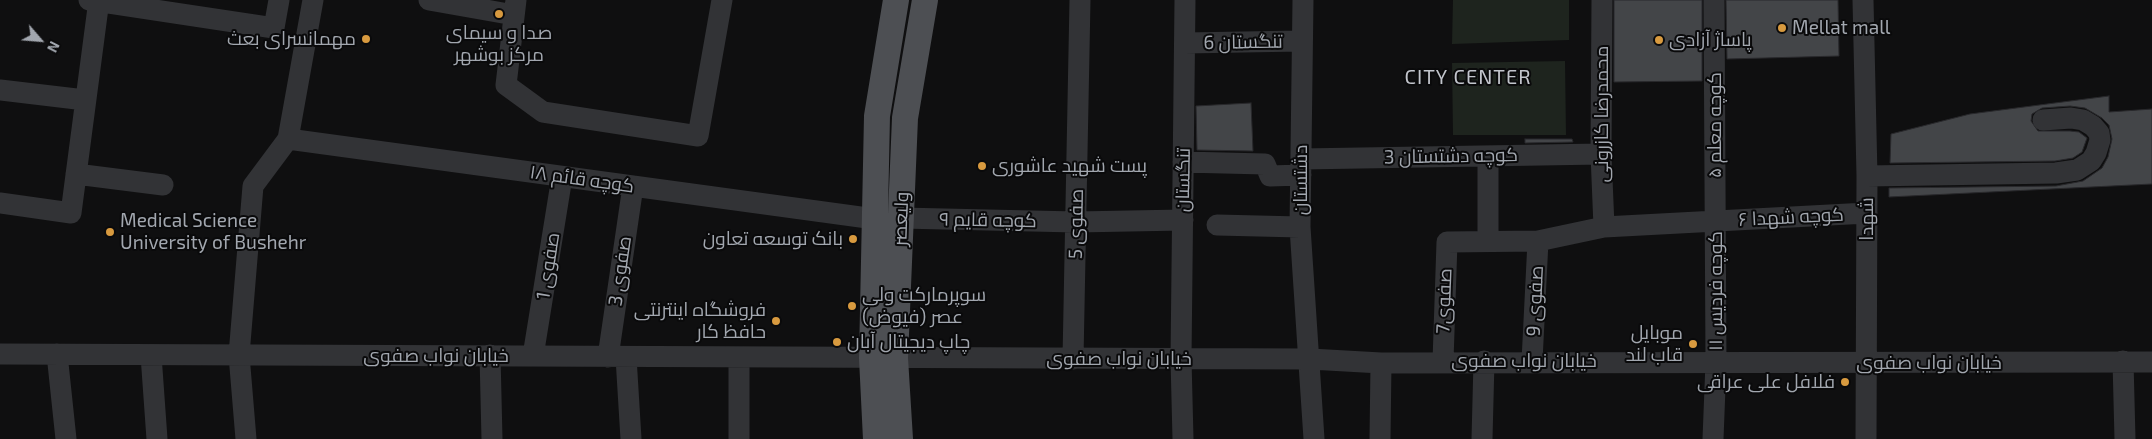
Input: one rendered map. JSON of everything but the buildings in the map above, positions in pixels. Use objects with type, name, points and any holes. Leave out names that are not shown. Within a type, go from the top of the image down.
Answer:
[{"type":"main road","name":"ولیعصر","points":[[876,439],[901,218],[905,118],[925,0]]},
{"type":"main road","name":"ولیعصر","points":[[894,12],[877,116],[875,219],[884,358],[900,439]]},
{"type":"main road","points":[[894,12],[920,29]]},
{"type":"street","points":[[0,203],[71,213],[96,1],[274,28],[278,0]]},
{"type":"street","points":[[246,439],[239,355],[253,186],[288,138],[313,0]]},
{"type":"street","points":[[429,0],[515,7],[506,85],[543,112],[698,136],[722,0]]},
{"type":"street","name":"صفوی 5","points":[[1074,359],[1080,0]]},
{"type":"street","name":"تنگستان","points":[[1183,439],[1181,360],[1185,0]]},
{"type":"street","name":"دشتستان","points":[[1303,0],[1300,227],[1314,439]]},
{"type":"street","name":"محمدرضا کازرونی","points":[[1602,0],[1601,154],[1604,227]]},
{"type":"street","name":"کوچه معلم ۵","points":[[1714,0],[1715,220]]},
{"type":"street","name":"شهدا","points":[[1863,0],[1867,176],[1866,439]]},
{"type":"street","name":"تنگستان 6","points":[[1185,43],[1301,42]]},
{"type":"street","points":[[0,90],[85,100]]},
{"type":"street","points":[[1867,176],[2056,173],[2077,170],[2091,161],[2100,140],[2099,132],[2093,126],[2083,120],[2071,118],[2042,120]]},
{"type":"street","name":"کوچه قائم ۱۸","points":[[288,138],[875,219]]},
{"type":"street","name":"کوچه دشتستان 3","points":[[1183,162],[1265,164],[1270,176],[1301,167],[1488,156],[1601,154]]},
{"type":"street","points":[[1488,156],[1488,241]]},
{"type":"street","points":[[76,174],[163,185]]},
{"type":"street","name":"صفوی 1","points":[[533,356],[562,176]]},
{"type":"street","name":"صفوی 3","points":[[631,439],[617,357],[633,186]]},
{"type":"street","name":"کوچه شهدا ۶","points":[[1447,242],[1538,240],[1604,227],[1867,213]]},
{"type":"street","name":"کوچه قایم ۹","points":[[901,218],[1076,222],[1183,220]]},
{"type":"street","name":"کوچه فردیس ۱۱","points":[[1713,439],[1716,362],[1715,220]]},
{"type":"street","points":[[1218,225],[1300,227]]},
{"type":"street","name":"صفوی 9","points":[[1532,361],[1538,240]]},
{"type":"street","name":"صفوی7","points":[[1443,361],[1447,242]]},
{"type":"street","name":"خیابان نواب صفوی","points":[[0,354],[1310,359],[1381,363],[1443,361],[2152,362]]},
{"type":"street","points":[[57,354],[66,439]]},
{"type":"street","points":[[151,355],[157,439]]},
{"type":"street","points":[[490,355],[492,439]]},
{"type":"street","points":[[739,357],[739,439]]},
{"type":"street","points":[[1482,439],[1484,361]]},
{"type":"street","points":[[2123,361],[2124,439]]},
{"type":"street","points":[[1380,439],[1381,363]]},
{"type":"shaded area","points":[[1453,0],[1569,0],[1569,40],[1452,44]]},
{"type":"shaded area","points":[[1565,61],[1566,135],[1453,135],[1452,63]]},
{"type":"place","name":"صدا و سیمای مرکز بوشهر","points":[[499,14]]},
{"type":"place","name":"Mellat mall","points":[[1782,28]]},
{"type":"place","name":"مهمانسرای بعث","points":[[366,39]]},
{"type":"place","name":"پاساژ آزادی","points":[[1659,40]]},
{"type":"place","name":"پست شهید عاشوری","points":[[982,166]]},
{"type":"place","name":"Medical Science University of Bushehr","points":[[110,232]]},
{"type":"place","name":"بانک توسعه تعاون","points":[[853,239]]},
{"type":"place","name":"سوپرمارکت ولی عصر (فیوض)","points":[[852,306]]},
{"type":"place","name":"فروشگاه اینترنتی حافظ کار","points":[[776,321]]},
{"type":"place","name":"چاپ دیجیتال آبان","points":[[837,342]]},
{"type":"place","name":"موبایل قاب لند","points":[[1693,344]]},
{"type":"place","name":"فلافل علی عراقی","points":[[1845,382]]},
{"type":"district","name":"CITY CENTER","points":[[1468,77]]}]
